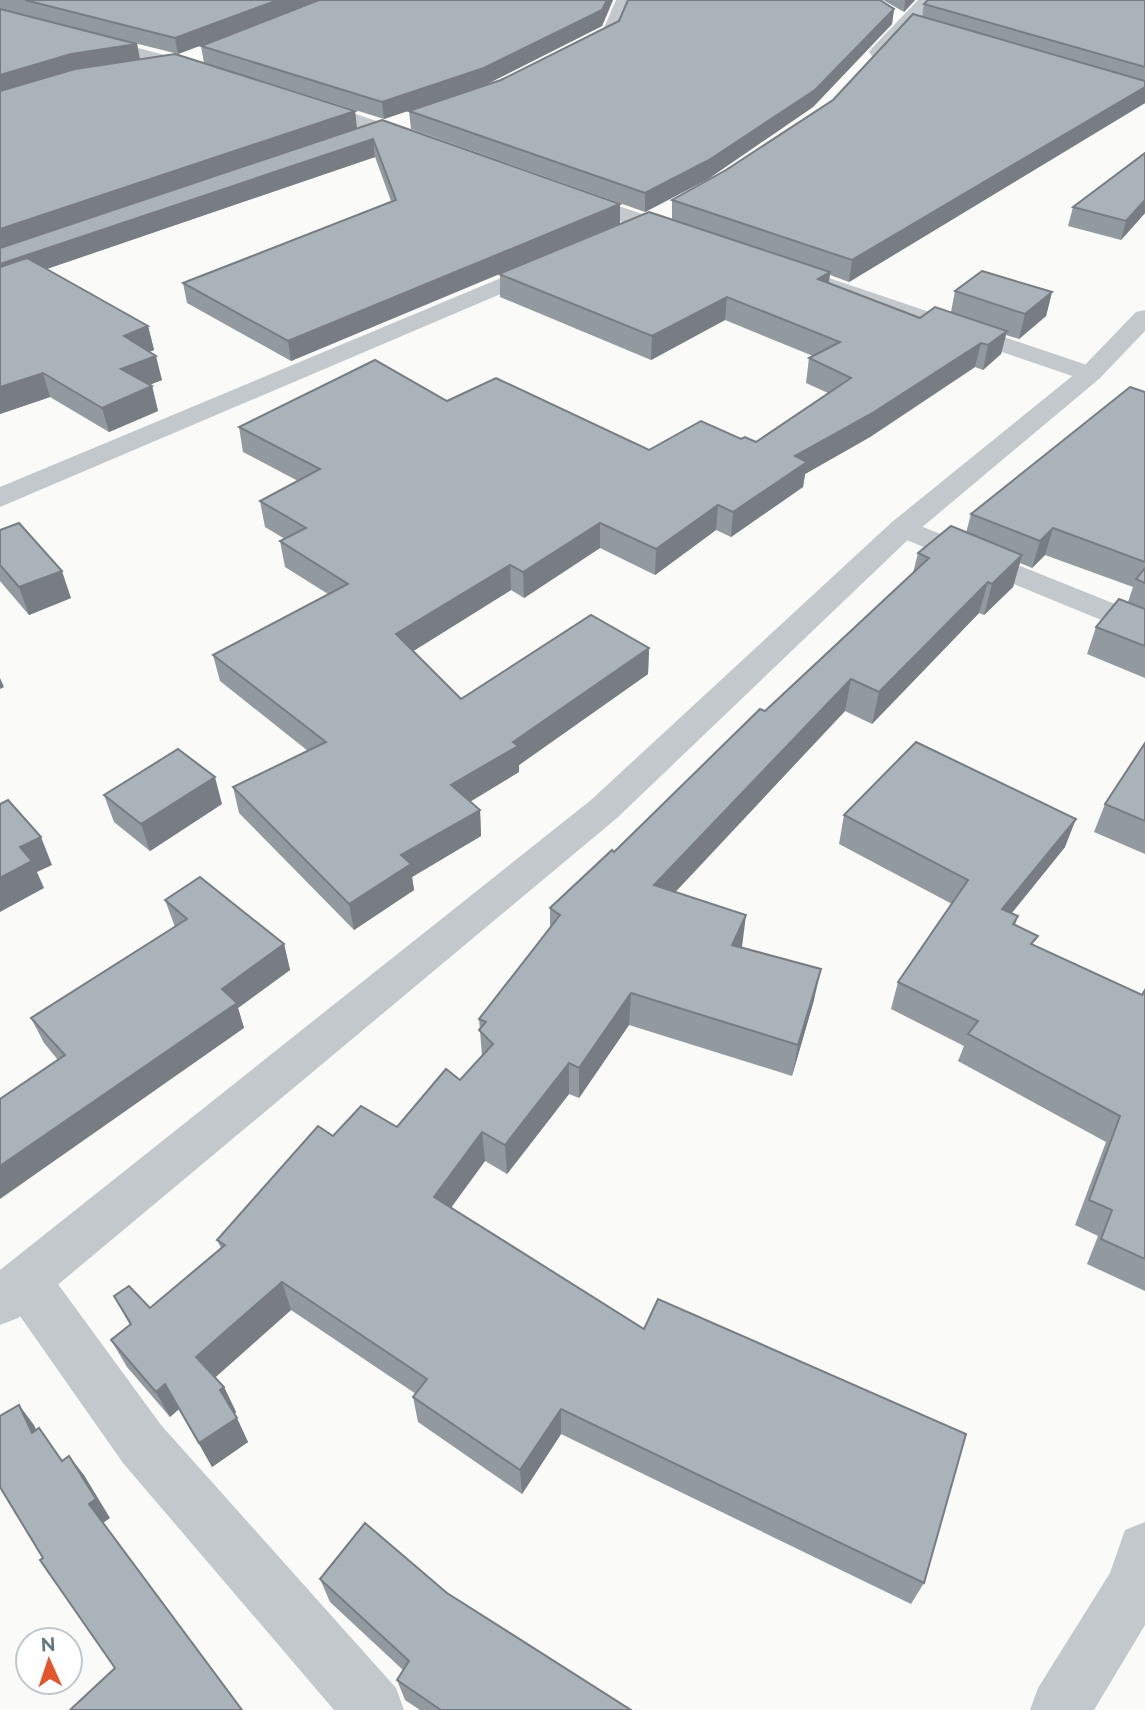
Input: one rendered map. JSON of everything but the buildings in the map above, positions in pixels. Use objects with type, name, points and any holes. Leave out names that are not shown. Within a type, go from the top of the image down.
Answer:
[{"type":"street","points":[[552,61],[611,31],[624,0]]},
{"type":"street","points":[[869,62],[906,22],[930,3]]},
{"type":"street","points":[[0,16],[179,63],[229,79]]},
{"type":"street","points":[[127,71],[179,63],[201,52]]},
{"type":"street","points":[[279,95],[444,150]]},
{"type":"street","points":[[341,141],[405,119]]},
{"type":"street","points":[[558,191],[699,241]]},
{"type":"street","points":[[609,239],[670,210]]},
{"type":"street","points":[[0,498],[571,256]]},
{"type":"street","points":[[791,272],[1090,374]]},
{"type":"street","points":[[374,1710],[142,1444],[13,1291],[604,809],[903,528],[1090,374],[1145,317]]},
{"type":"street","points":[[903,528],[1145,628]]},
{"type":"street","points":[[1060,1710],[1142,1574]]}]
